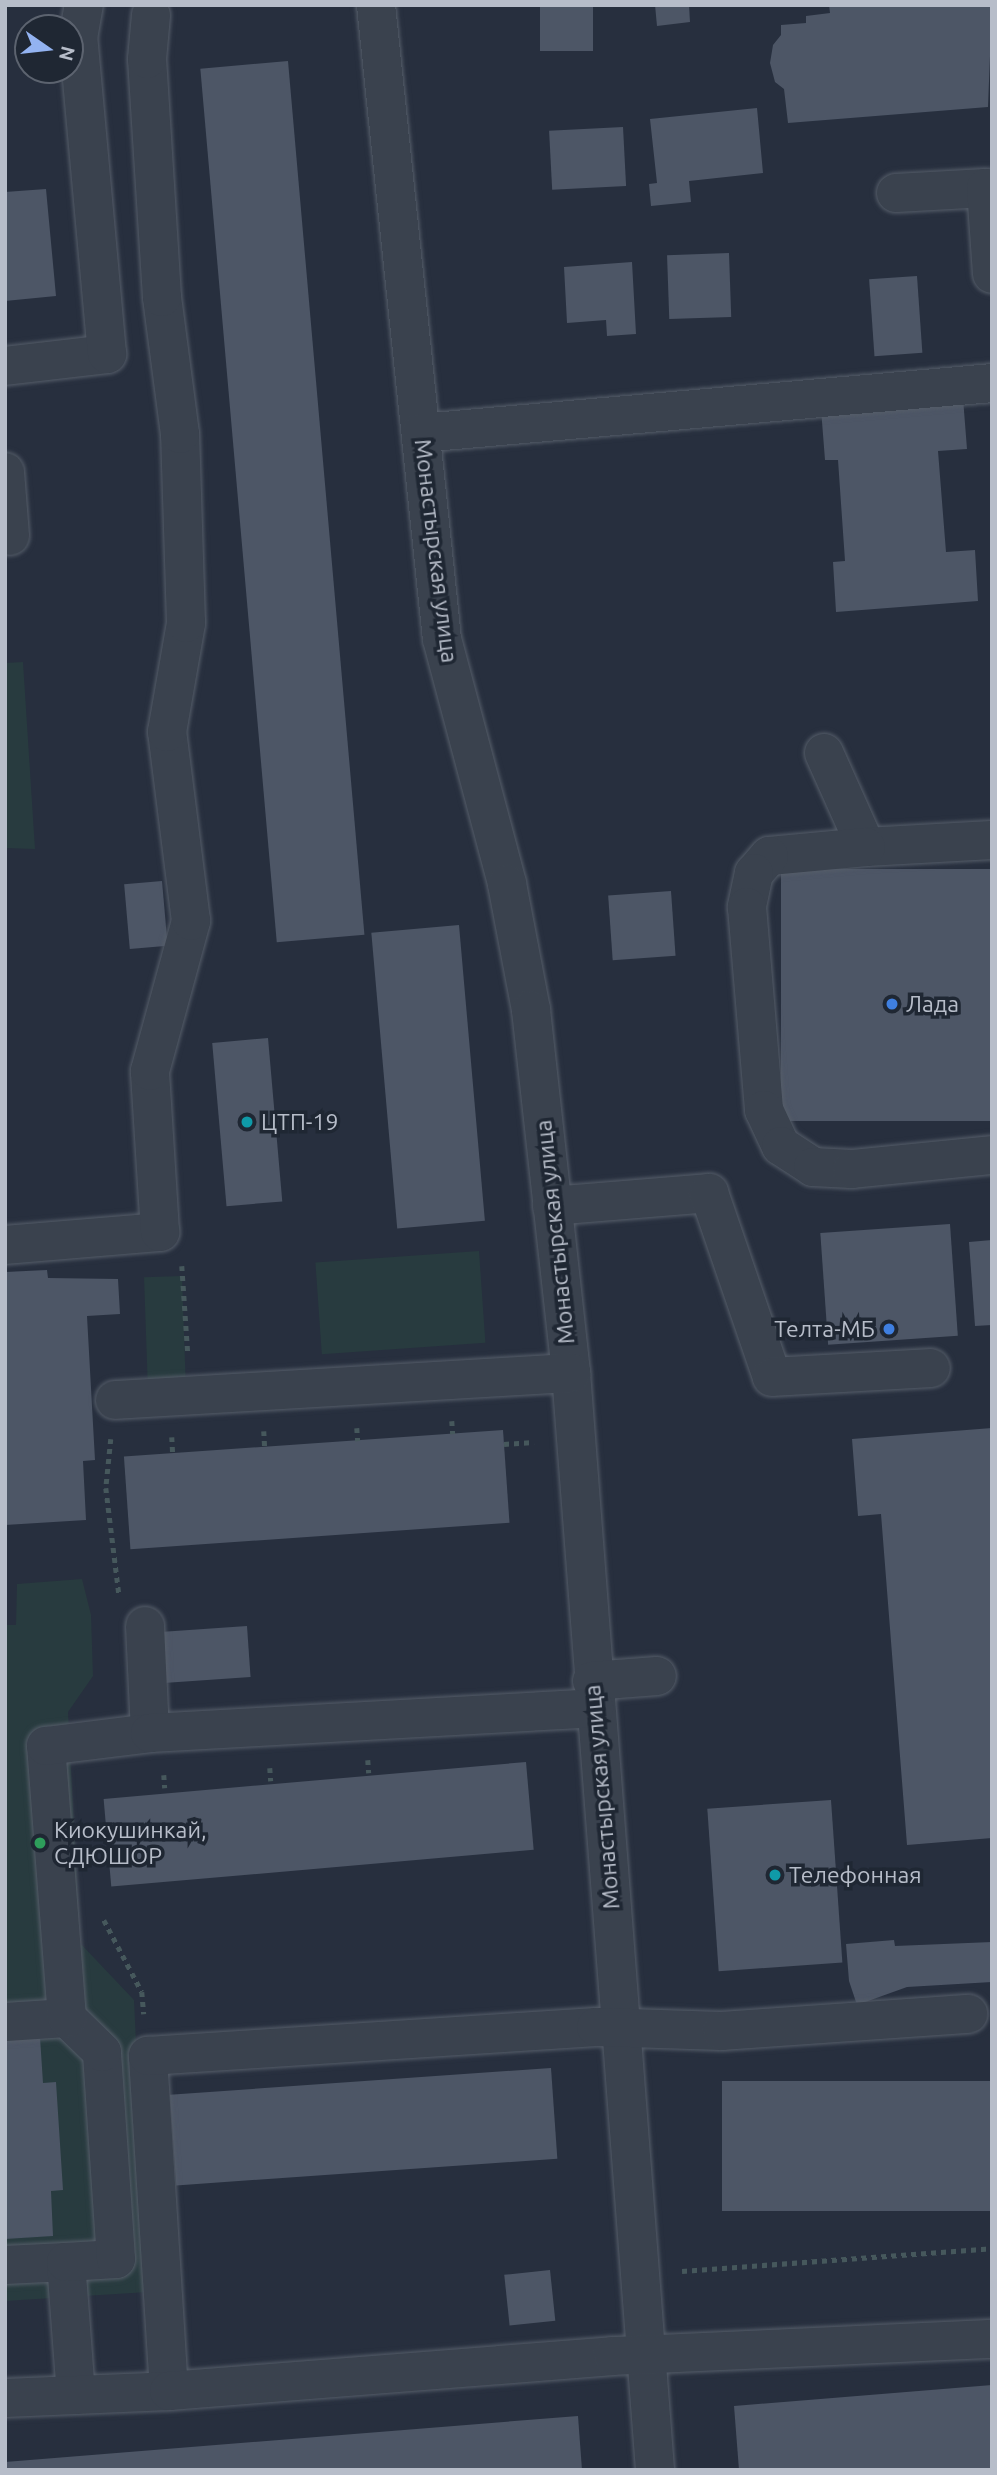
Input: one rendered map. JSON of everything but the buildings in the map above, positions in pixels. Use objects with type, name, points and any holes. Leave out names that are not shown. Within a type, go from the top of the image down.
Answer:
[{"type":"street","points":[[5,366],[107,354],[78,37],[84,5]]},
{"type":"street","name":"Монастырская улица","points":[[376,5],[442,639],[508,884],[531,1010],[571,1373],[593,1694],[648,2354],[655,2470]]},
{"type":"street","points":[[5,1245],[160,1233],[150,1071],[191,921],[167,732],[186,623],[180,435],[162,297],[148,72],[151,15]]},
{"type":"street","points":[[896,193],[986,188],[992,274]]},
{"type":"street","points":[[421,433],[992,383]]},
{"type":"street","points":[[5,472],[10,536]]},
{"type":"street","points":[[824,753],[866,847]]},
{"type":"street","points":[[992,840],[769,856],[754,873],[747,907],[764,1110],[781,1146],[813,1167],[852,1170],[992,1155]]},
{"type":"street","points":[[552,1206],[709,1193],[772,1377],[931,1368]]},
{"type":"street","points":[[115,1401],[190,1394],[571,1373]]},
{"type":"street","points":[[133,1614],[150,1732]]},
{"type":"street","points":[[5,2266],[116,2259],[102,2052],[67,2018],[46,1746],[150,1732],[593,1694],[657,1675]]},
{"type":"street","points":[[169,2391],[148,2056],[620,2026],[722,2031],[968,2014]]},
{"type":"street","points":[[5,2022],[67,2018]]},
{"type":"street","points":[[66,2262],[76,2395]]},
{"type":"street","points":[[5,2398],[169,2391],[648,2354],[992,2339]]},
{"type":"path","points":[[160,1233],[182,1265],[190,1394]]},
{"type":"path","points":[[115,1401],[106,1488],[133,1614]]},
{"type":"path","points":[[504,1444],[538,1441]]},
{"type":"path","points":[[103,1908],[104,1922],[142,1992],[148,2056]]},
{"type":"path","points":[[641,2274],[992,2248]]},
{"type":"green space","points":[[23,662],[35,849],[5,848],[5,663]]},
{"type":"green space","points":[[479,1251],[485,1343],[322,1354],[315,1262]]},
{"type":"green space","points":[[182,1276],[186,1381],[148,1382],[144,1277]]},
{"type":"green space","name":"Киокушинкай, СДЮШОР","points":[[82,1579],[91,1615],[93,1676],[68,1712],[80,1943],[134,2000],[148,2292],[5,2301],[5,1625],[16,1625],[17,1584]]},
{"type":"place","name":"Лада","points":[[892,1004]]},
{"type":"place","name":"ЦТП-19","points":[[247,1122]]},
{"type":"place","name":"Телта-МБ","points":[[889,1329]]},
{"type":"place","name":"Киокушинкай, СДЮШОР","points":[[40,1843]]},
{"type":"place","name":"Телефонная","points":[[775,1875]]}]
